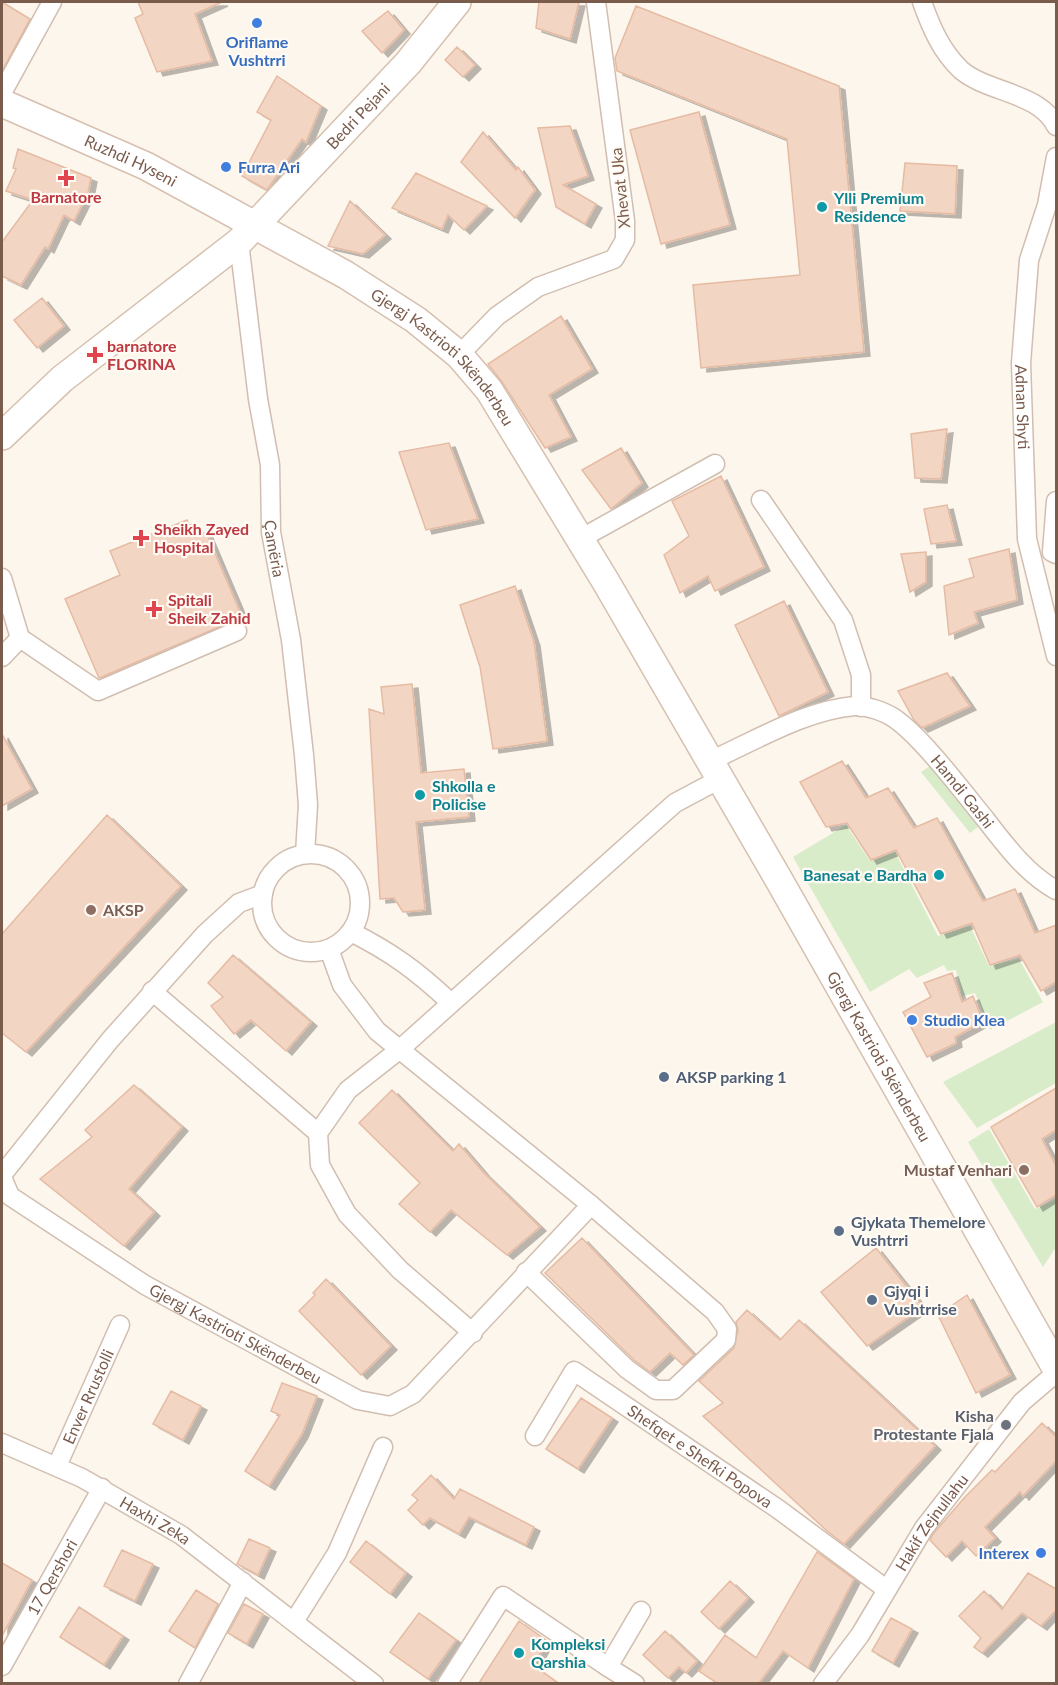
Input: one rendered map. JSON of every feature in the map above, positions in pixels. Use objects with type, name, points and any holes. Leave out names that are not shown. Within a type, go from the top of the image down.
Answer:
[{"type":"street","points":[[2,93],[52,2]]},
{"type":"street","name":"Bedri Pejani","points":[[247,235],[408,63],[457,2]]},
{"type":"street","name":"Xhevat Uka","points":[[459,355],[497,316],[537,287],[614,259],[625,240],[625,220],[596,2]]},
{"type":"street","points":[[922,2],[934,33],[947,54],[963,71],[1028,101],[1053,119],[1056,126]]},
{"type":"street","name":"Ruzhdi Hyseni","points":[[2,103],[146,166],[247,235]]},
{"type":"street","name":"Adnan Shyti","points":[[1056,157],[1047,205],[1029,260],[1021,363],[1027,538],[1056,656]]},
{"type":"street","points":[[2,436],[62,379],[247,235]]},
{"type":"street","name":"Gjergj Kastrioti Skënderbeu","points":[[247,235],[346,275],[416,320],[459,355],[489,390],[580,539],[715,770],[1056,1368]]},
{"type":"street","name":"Çamëria","points":[[247,235],[258,399],[270,465],[271,532],[291,640],[304,755],[308,805],[305,854]]},
{"type":"street","points":[[580,539],[715,464]]},
{"type":"street","points":[[761,500],[843,620],[861,675],[861,706]]},
{"type":"street","points":[[1056,501],[1052,552],[1056,554]]},
{"type":"street","points":[[2,578],[20,638],[98,691],[237,631]]},
{"type":"street","points":[[2,657],[20,638]]},
{"type":"street","name":"Hamdi Gashi","points":[[715,770],[801,721],[837,709],[861,706],[893,718],[913,736],[1007,847],[1040,882],[1056,890]]},
{"type":"street","points":[[473,1333],[400,1270],[347,1214],[320,1165],[318,1133],[348,1090],[399,1050],[450,1002],[715,770]]},
{"type":"street","points":[[305,854],[317,854],[338,861],[354,878],[359,888],[360,911],[351,932],[329,949],[301,951],[276,938],[263,913],[263,894],[275,869],[294,856],[305,854]]},
{"type":"street","name":"Gjergj Kastrioti Skënderbeu","points":[[263,894],[239,903],[205,934],[152,992],[2,1176],[10,1196],[145,1285],[358,1400],[390,1406],[413,1395],[591,1205]]},
{"type":"street","points":[[351,932],[390,951],[416,970],[450,1002]]},
{"type":"street","points":[[329,949],[342,985],[377,1031],[591,1205],[715,1312],[727,1329],[726,1340],[673,1390],[656,1390],[627,1369],[526,1272]]},
{"type":"street","points":[[152,992],[318,1133]]},
{"type":"street","name":"Enver Rrustolli","points":[[57,1466],[120,1325]]},
{"type":"street","name":"Shefqet e Shefki Popova","points":[[535,1436],[574,1371],[777,1509],[886,1590]]},
{"type":"street","name":"Hakif Zejnullahu","points":[[823,1683],[860,1635],[924,1528],[961,1478],[1022,1402],[1056,1373]]},
{"type":"street","name":"Haxhi Zeka","points":[[2,1443],[102,1488],[182,1535],[374,1683]]},
{"type":"street","points":[[295,1620],[338,1553],[383,1447]]},
{"type":"street","name":"17 Qershori","points":[[2,1666],[102,1488]]},
{"type":"street","points":[[188,1683],[243,1582]]},
{"type":"street","points":[[447,1683],[503,1596],[635,1683]]},
{"type":"street","points":[[608,1667],[641,1611]]},
{"type":"green space","points":[[930,766],[978,827],[970,833],[921,772]]},
{"type":"green space","points":[[846,825],[870,861],[895,852],[938,936],[970,926],[989,966],[1019,959],[1043,1002],[990,1030],[975,993],[962,996],[956,970],[947,971],[944,965],[917,978],[909,969],[870,992],[793,857]]},
{"type":"green space","points":[[1056,1022],[1056,1083],[977,1128],[943,1082]]},
{"type":"green space","points":[[989,1129],[1035,1209],[1056,1199],[1056,1247],[1043,1267],[968,1142]]},
{"type":"building","points":[[2,2],[30,19],[2,71]]},
{"type":"building","points":[[138,2],[222,2],[195,14],[212,61],[157,72],[135,18],[143,14]]},
{"type":"building","points":[[539,2],[579,2],[570,39],[536,28]]},
{"type":"building","name":"Ylli Premium Residence","points":[[636,6],[839,86],[864,352],[701,368],[693,285],[800,275],[787,139],[617,71],[615,58]]},
{"type":"building","points":[[388,11],[404,30],[382,53],[362,31]]},
{"type":"building","points":[[457,47],[475,65],[463,77],[445,60]]},
{"type":"building","points":[[277,76],[321,106],[306,142],[302,139],[267,190],[242,176],[271,120],[257,112]]},
{"type":"building","points":[[699,112],[730,225],[661,244],[630,130]]},
{"type":"building","points":[[570,126],[588,176],[563,185],[596,204],[585,224],[556,207],[538,128]]},
{"type":"building","points":[[483,132],[516,170],[518,167],[535,190],[515,218],[461,162]]},
{"type":"building","points":[[18,149],[91,178],[88,193],[74,221],[64,215],[48,249],[45,247],[21,285],[2,276],[2,242],[33,200],[6,191],[16,169],[13,168]]},
{"type":"building","points":[[905,163],[957,166],[955,214],[900,211]]},
{"type":"building","points":[[416,173],[487,206],[464,230],[448,215],[442,229],[392,208]]},
{"type":"building","points":[[350,201],[385,235],[363,254],[328,246]]},
{"type":"building","points":[[42,298],[64,326],[37,348],[14,320]]},
{"type":"building","points":[[561,316],[592,369],[549,395],[571,437],[545,448],[488,364]]},
{"type":"building","points":[[947,429],[941,479],[915,478],[911,434]]},
{"type":"building","points":[[449,443],[478,519],[426,530],[399,452]]},
{"type":"building","points":[[621,448],[642,483],[611,509],[582,470]]},
{"type":"building","points":[[721,476],[764,567],[715,591],[708,576],[680,593],[664,555],[689,536],[672,501]]},
{"type":"building","points":[[947,505],[956,541],[931,544],[924,509]]},
{"type":"building","name":"Spitali Sheik Zahid","points":[[187,520],[195,537],[206,532],[243,619],[233,621],[99,678],[65,599],[120,575],[110,551]]},
{"type":"building","points":[[1009,549],[1017,600],[974,612],[978,623],[949,635],[944,586],[974,577],[969,559]]},
{"type":"building","points":[[926,552],[926,582],[910,592],[901,554]]},
{"type":"building","points":[[515,586],[534,642],[547,741],[493,749],[480,667],[460,605]]},
{"type":"building","points":[[784,601],[828,692],[779,716],[735,625]]},
{"type":"building","points":[[947,673],[970,706],[922,728],[914,720],[898,691]]},
{"type":"building","name":"Shkolla e Policise","points":[[412,684],[421,773],[464,769],[469,817],[416,822],[425,910],[403,912],[394,898],[380,899],[369,709],[384,714],[381,687]]},
{"type":"building","points":[[2,734],[32,789],[2,806]]},
{"type":"building","name":"Banesat e Bardha","points":[[842,761],[866,798],[888,788],[914,828],[937,818],[983,901],[1015,889],[1035,933],[1056,925],[1056,982],[1041,991],[1020,955],[990,965],[972,923],[941,934],[896,850],[871,860],[847,823],[826,827],[800,782]]},
{"type":"building","name":"AKSP","points":[[107,815],[181,886],[26,1052],[2,1033],[2,934]]},
{"type":"building","points":[[233,955],[311,1022],[286,1051],[251,1020],[234,1034],[211,1006],[223,997],[208,983]]},
{"type":"building","points":[[952,973],[962,1002],[973,996],[983,1022],[955,1037],[956,1043],[927,1057],[903,1012],[931,997],[924,983]]},
{"type":"building","points":[[134,1085],[182,1127],[129,1189],[154,1212],[124,1246],[40,1179],[92,1137],[85,1130]]},
{"type":"building","points":[[1056,1088],[1056,1130],[1042,1139],[1056,1166],[1056,1195],[1037,1207],[991,1127]]},
{"type":"building","points":[[392,1090],[453,1151],[459,1144],[484,1173],[540,1227],[507,1255],[451,1210],[430,1232],[399,1204],[420,1183],[359,1123]]},
{"type":"building","points":[[582,1238],[694,1355],[683,1365],[670,1353],[650,1372],[634,1360],[545,1273]]},
{"type":"building","name":"Gjyqi i Vushtrrise","points":[[876,1248],[923,1307],[867,1346],[821,1292]]},
{"type":"building","points":[[326,1279],[391,1346],[361,1375],[299,1311],[315,1295],[313,1293]]},
{"type":"building","points":[[967,1295],[1010,1375],[976,1393],[938,1315]]},
{"type":"building","points":[[747,1310],[780,1340],[799,1320],[935,1446],[844,1544],[827,1531],[703,1416],[723,1403],[699,1381],[734,1348],[738,1330],[736,1322]]},
{"type":"building","points":[[282,1383],[317,1396],[302,1434],[269,1486],[245,1471],[280,1415],[271,1411]]},
{"type":"building","points":[[171,1391],[201,1406],[183,1440],[153,1424]]},
{"type":"building","points":[[581,1398],[612,1418],[578,1469],[546,1449]]},
{"type":"building","points":[[1042,1423],[1056,1437],[1056,1461],[1023,1496],[1020,1492],[985,1527],[995,1538],[976,1556],[962,1541],[946,1557],[930,1540],[933,1534],[965,1497],[992,1470],[995,1472]]},
{"type":"building","points":[[431,1475],[454,1499],[460,1489],[534,1527],[526,1545],[469,1517],[459,1534],[430,1518],[423,1525],[408,1510],[418,1500],[412,1495]]},
{"type":"building","points":[[249,1539],[270,1548],[258,1575],[237,1564]]},
{"type":"building","points":[[366,1541],[406,1573],[390,1594],[350,1562]]},
{"type":"building","points":[[122,1550],[153,1564],[135,1601],[104,1586]]},
{"type":"building","points":[[817,1552],[854,1579],[808,1668],[783,1651],[759,1683],[717,1683],[699,1671],[725,1635],[756,1658]]},
{"type":"building","points":[[2,1563],[32,1580],[2,1636]]},
{"type":"building","points":[[1028,1573],[1056,1589],[1056,1610],[1041,1626],[1022,1613],[982,1653],[974,1647],[981,1638],[959,1616],[984,1591],[1002,1609]]},
{"type":"building","points":[[730,1581],[748,1598],[719,1629],[701,1612]]},
{"type":"building","points":[[196,1590],[218,1604],[195,1648],[169,1631]]},
{"type":"building","points":[[244,1604],[263,1614],[247,1644],[228,1633]]},
{"type":"building","points":[[79,1607],[123,1636],[104,1665],[60,1637]]},
{"type":"building","points":[[419,1613],[456,1640],[428,1679],[390,1652]]},
{"type":"building","points":[[891,1618],[912,1629],[893,1663],[872,1651]]},
{"type":"building","name":"Kompleksi Qarshia","points":[[519,1621],[547,1641],[533,1665],[558,1683],[479,1683]]},
{"type":"building","points":[[665,1631],[697,1661],[686,1673],[679,1667],[668,1678],[643,1655]]},
{"type":"place","name":"Oriflame Vushtrri","points":[[257,23]]},
{"type":"place","name":"Furra Ari","points":[[226,167]]},
{"type":"place","name":"Barnatore","points":[[66,178]]},
{"type":"place","name":"Ylli Premium Residence","points":[[822,207]]},
{"type":"place","name":"barnatore FLORINA","points":[[95,355]]},
{"type":"place","name":"Sheikh Zayed Hospital","points":[[141,538]]},
{"type":"place","name":"Spitali Sheik Zahid","points":[[154,609]]},
{"type":"place","name":"Shkolla e Policise","points":[[420,795]]},
{"type":"place","name":"Banesat e Bardha","points":[[939,875]]},
{"type":"place","name":"AKSP","points":[[91,910]]},
{"type":"place","name":"Studio Klea","points":[[912,1020]]},
{"type":"place","name":"AKSP parking 1","points":[[664,1077]]},
{"type":"place","name":"Mustaf Venhari","points":[[1024,1170]]},
{"type":"place","name":"Gjykata Themelore Vushtrri","points":[[839,1231]]},
{"type":"place","name":"Gjyqi i Vushtrrise","points":[[872,1300]]},
{"type":"place","name":"Kisha Protestante Fjala","points":[[1006,1425]]},
{"type":"place","name":"Interex","points":[[1041,1553]]},
{"type":"place","name":"Kompleksi Qarshia","points":[[519,1653]]}]
